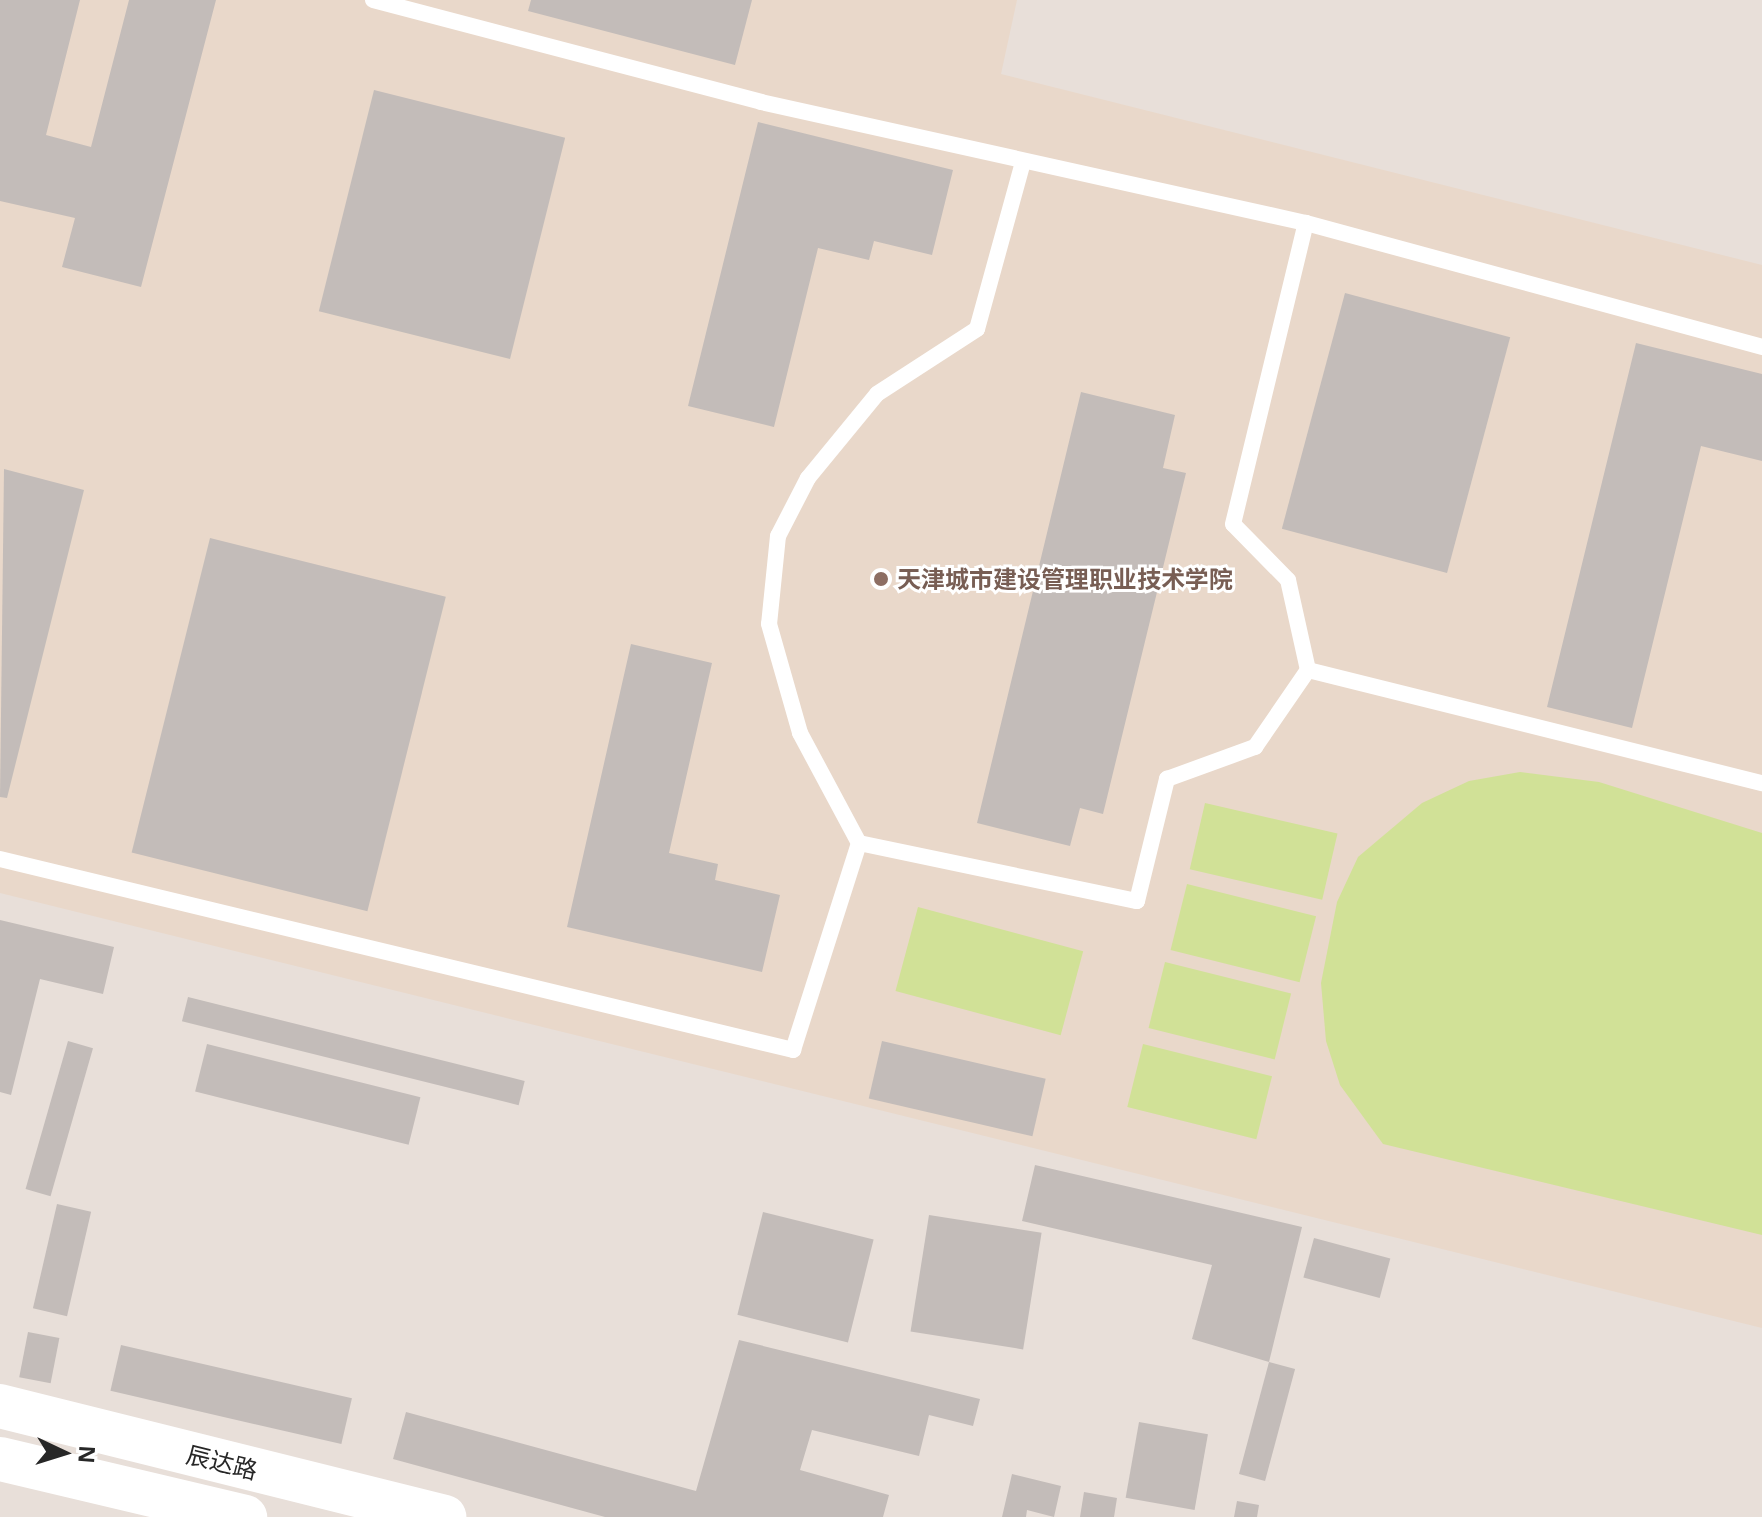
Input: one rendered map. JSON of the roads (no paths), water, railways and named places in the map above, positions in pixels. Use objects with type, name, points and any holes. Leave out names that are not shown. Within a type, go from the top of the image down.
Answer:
[{"type":"street","name":"辰达路","points":[[0,1406],[444,1517]]},
{"type":"street","name":"辰达路","points":[[0,1459],[245,1517]]},
{"type":"lane","points":[[373,0],[761,102],[1306,223],[1762,347]]},
{"type":"lane","points":[[0,859],[793,1050],[859,843],[800,733],[769,624],[778,536],[808,478],[877,394],[977,329],[1023,162]]},
{"type":"lane","points":[[859,843],[1137,901],[1167,779],[1255,747],[1308,670],[1288,580],[1233,524],[1306,223]]},
{"type":"lane","points":[[1308,670],[1762,783]]},
{"type":"place","name":"天津城市建设管理职业技术学院","points":[[881,579]]}]
